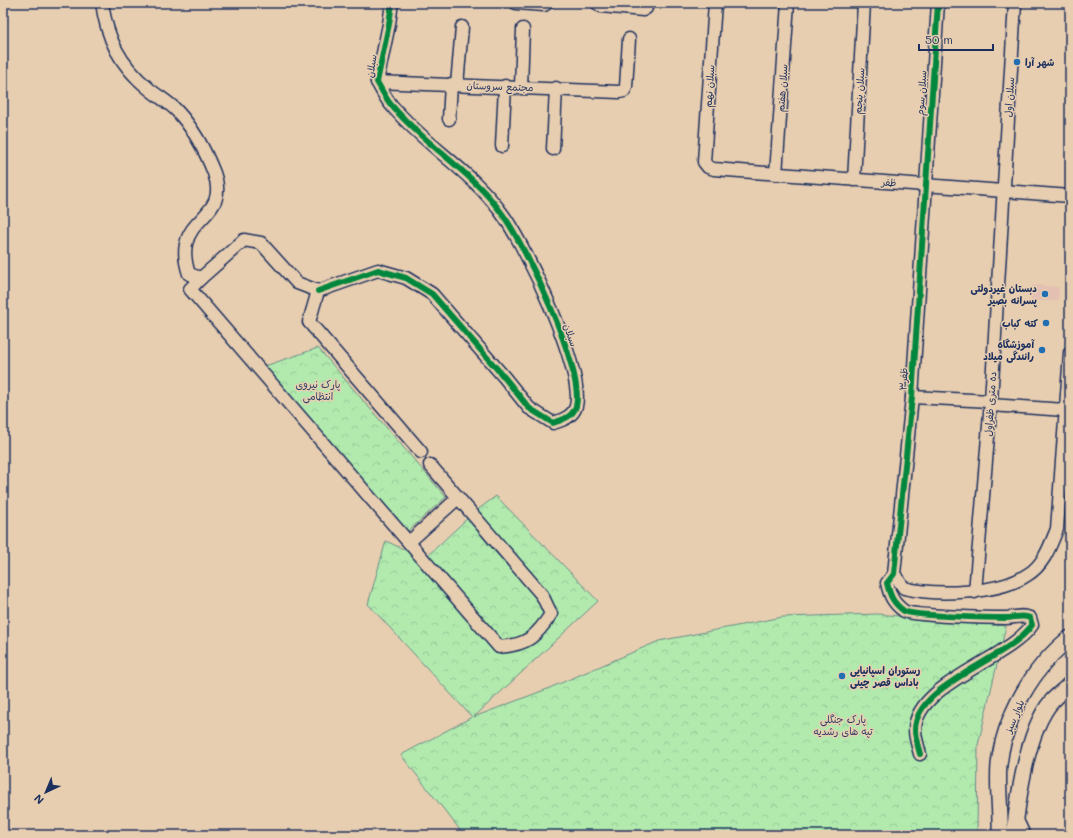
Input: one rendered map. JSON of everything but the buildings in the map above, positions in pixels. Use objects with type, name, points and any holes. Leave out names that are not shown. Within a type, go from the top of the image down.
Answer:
[{"type":"main road","name":"بلوار سبز","points":[[1000,835],[999,765],[1006,730],[1030,679],[1055,650],[1070,638]]},
{"type":"main road","points":[[1014,835],[1018,794],[1028,756],[1041,718],[1052,702],[1070,684]]},
{"type":"street","points":[[102,3],[104,19],[113,46],[140,81],[176,109],[188,123],[202,145],[213,172],[218,186],[216,198],[211,210],[200,220],[186,244],[185,263],[189,274],[201,278]]},
{"type":"street","name":"سبلان","points":[[318,291],[378,270],[406,278],[432,294],[504,377],[528,408],[553,423],[568,417],[576,407],[578,391],[566,347],[545,291],[503,215],[480,188],[392,107],[376,82],[389,24],[392,3]]},
{"type":"street","points":[[516,3],[544,5],[547,3]]},
{"type":"street","points":[[597,3],[601,6],[645,6]]},
{"type":"street","name":"سبلان نهم","points":[[708,167],[704,162],[715,3]]},
{"type":"street","name":"سبلان هفتم","points":[[776,174],[788,3]]},
{"type":"street","name":"سبلان پنجم","points":[[854,180],[864,3]]},
{"type":"street","name":"سبلان سوم","points":[[925,185],[938,3]]},
{"type":"street","name":"سبلان اول","points":[[1003,191],[1015,3]]},
{"type":"street","points":[[450,119],[462,27]]},
{"type":"street","points":[[521,87],[523,29]]},
{"type":"street","name":"مجتمع سروستان","points":[[376,82],[556,88],[620,92],[626,87],[629,38]]},
{"type":"street","points":[[502,146],[505,86]]},
{"type":"street","points":[[553,149],[556,88]]},
{"type":"street","name":"ظفر","points":[[708,167],[714,169],[776,174],[1070,196]]},
{"type":"street","name":"ظفر۳","points":[[920,754],[915,729],[921,709],[949,682],[1004,649],[1032,625],[1030,618],[1024,615],[1012,618],[980,618],[906,612],[891,599],[888,583],[894,574],[912,397],[925,185]]},
{"type":"street","name":"ده متری ظفراول","points":[[975,592],[991,403],[1003,191]]},
{"type":"street","points":[[421,452],[309,322],[318,291],[297,283],[261,243],[244,240],[190,289],[499,647],[517,645],[529,640],[542,627],[551,614],[542,595],[430,465]]},
{"type":"street","points":[[894,574],[904,588],[914,590],[975,592],[1004,584],[1027,575],[1046,556],[1057,530],[1070,353]]},
{"type":"street","points":[[912,397],[1065,410]]},
{"type":"street","points":[[408,542],[458,498]]},
{"type":"street","points":[[1016,818],[1024,835]]},
{"type":"shaded area","name":"دبستان غیردولتی پسرانه بصیر","points":[[1032,285],[1059,287],[1058,301],[1031,301]]},
{"type":"green space","name":"پارک نیروی انتظامی","points":[[318,348],[446,497],[407,532],[262,367]]},
{"type":"green space","name":"پارک جنگلی تپه های رشدیه","points":[[496,496],[598,601],[474,717],[547,689],[659,641],[783,617],[877,614],[1006,626],[978,745],[977,835],[464,835],[401,755],[472,717],[368,604],[386,541],[424,559],[472,514]]},
{"type":"cycle path","points":[[318,291],[378,270],[406,278],[432,294],[529,408],[553,423],[567,418],[575,410],[576,389],[572,366],[563,339],[539,280],[513,231],[503,215],[478,186],[406,121],[393,107],[377,82],[392,3]]},
{"type":"cycle path","points":[[920,754],[915,730],[919,714],[930,699],[964,673],[1004,650],[1020,638],[1032,625],[1030,618],[1024,616],[1006,618],[910,613],[904,611],[892,599],[887,583],[894,574],[912,397],[938,3]]},
{"type":"place","name":"شهر آرا","points":[[1017,62]]},
{"type":"place","name":"دبستان غیردولتی پسرانه بصیر","points":[[1045,294]]},
{"type":"place","name":"کته کباب","points":[[1046,323]]},
{"type":"place","name":"آموزشگاه رانندگی میلاد","points":[[1042,350]]},
{"type":"place","name":"رستوران اسپانیایی باداس قصر چینی","points":[[842,676]]}]
